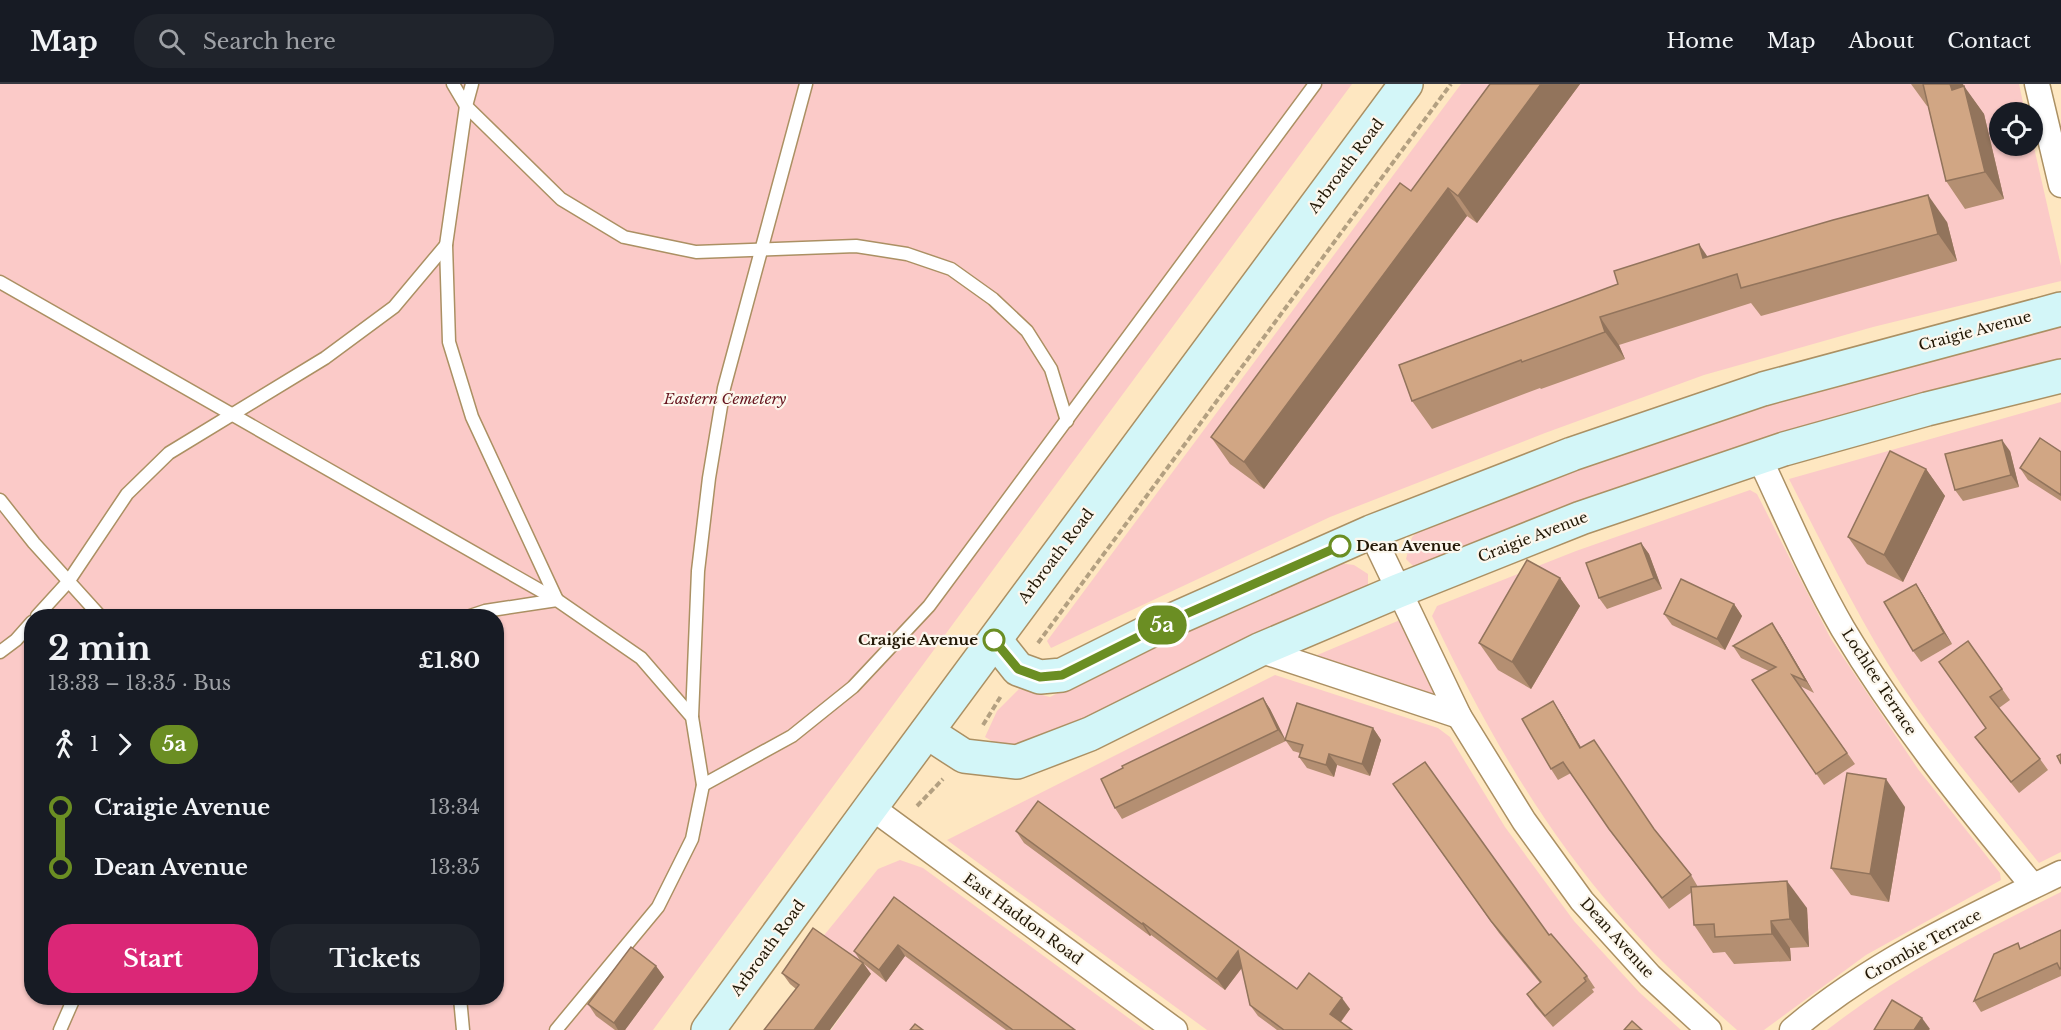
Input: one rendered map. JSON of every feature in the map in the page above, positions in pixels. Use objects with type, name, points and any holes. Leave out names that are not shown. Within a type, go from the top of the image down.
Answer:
[{"type":"street","name":"Arbroath Road","points":[[708,1030],[1406,84]]},
{"type":"street","points":[[2037,84],[2061,185]]},
{"type":"street","name":"Craigie Avenue","points":[[1018,669],[1040,677],[1062,675],[1170,621],[1371,532],[1572,454],[1763,389],[2061,309]]},
{"type":"street","name":"Craigie Avenue","points":[[927,732],[964,756],[1017,762],[1090,734],[1259,650],[1398,591],[1581,518],[1759,457],[1927,409],[2061,376]]},
{"type":"street","name":"Lochlee Terrace","points":[[1759,457],[1806,557],[1843,628],[1890,703],[1954,791],[2033,886]]},
{"type":"street","name":"Dean Avenue","points":[[1371,532],[1459,716],[1524,820],[1582,901],[1650,976],[1709,1030]]},
{"type":"street","points":[[994,640],[1018,669]]},
{"type":"street","points":[[1259,650],[1459,716]]},
{"type":"street","name":"East Haddon Road","points":[[871,807],[1175,1030]]},
{"type":"street","name":"Crombie Terrace","points":[[1792,1030],[1813,1012],[1876,969],[1944,930],[2061,873]]},
{"type":"lane","points":[[453,84],[466,106],[561,200],[624,237],[696,252],[856,246],[907,254],[951,269],[993,299],[1027,331],[1051,369],[1067,421]]},
{"type":"lane","points":[[472,84],[466,106],[446,245],[449,342],[472,417],[557,600]]},
{"type":"lane","points":[[556,1030],[658,907],[692,839],[703,785],[692,717],[699,571],[709,478],[724,388],[806,84]]},
{"type":"lane","points":[[703,785],[792,736],[853,687],[929,606],[1315,84]]},
{"type":"lane","points":[[43,609],[68,582],[127,494],[169,453],[325,358],[394,307],[446,245]]},
{"type":"lane","points":[[0,282],[557,600],[641,658],[692,717]]},
{"type":"lane","points":[[0,500],[34,543],[93,609]]},
{"type":"lane","points":[[498,609],[557,600]]},
{"type":"lane","points":[[0,652],[24,631]]},
{"type":"lane","points":[[60,1030],[71,1005]]},
{"type":"lane","points":[[461,1005],[463,1030]]},
{"type":"path","points":[[897,827],[964,756],[1018,669],[1451,84]]},
{"type":"green space","name":"Eastern Cemetery","points":[[0,84],[1352,84],[653,1030],[0,1030]]},
{"type":"green space","points":[[1461,84],[2019,84],[2023,102],[1989,102],[1989,156],[2036,156],[2061,266],[2061,281],[1873,327],[1704,375],[1545,433],[1330,517],[1051,648],[1047,641]]},
{"type":"green space","points":[[2061,324],[2061,360],[1415,568],[1406,559],[1412,537],[1424,526],[1577,466],[1767,402]]},
{"type":"green space","points":[[2061,402],[2061,852],[2039,863],[1951,754],[1902,686],[1857,610],[1789,479]]},
{"type":"green space","points":[[1750,490],[1757,494],[1831,639],[1918,769],[2000,873],[2001,880],[1866,955],[1764,1030],[1737,1030],[1645,943],[1588,878],[1562,844],[1514,771],[1471,695],[1432,616],[1437,606],[1576,551]]},
{"type":"green space","points":[[1339,563],[1354,565],[1368,574],[1368,588],[1068,727],[1015,745],[999,745],[985,737],[997,711],[1019,689],[1050,697],[1175,633]]},
{"type":"green space","points":[[1400,620],[1437,696],[1315,656]]},
{"type":"green space","points":[[1275,675],[1438,728],[1450,737],[1505,827],[1574,921],[1639,992],[1681,1030],[1207,1030],[947,840]]},
{"type":"green space","points":[[900,860],[923,868],[1145,1030],[831,1030],[871,974],[821,939],[878,869]]},
{"type":"green space","points":[[2061,892],[2061,1030],[1827,1030],[1911,973],[1970,939]]},
{"type":"building","points":[[1490,84],[1541,84],[1458,196],[1448,188],[1244,462],[1211,437],[1400,183],[1411,191]]},
{"type":"building","points":[[1923,84],[1950,84],[1952,90],[1964,86],[1985,172],[1946,181]]},
{"type":"building","points":[[1928,195],[1938,234],[1741,288],[1737,274],[1600,317],[1605,332],[1522,362],[1521,360],[1412,401],[1399,365],[1618,284],[1614,271],[1699,244],[1703,258]]},
{"type":"building","points":[[2040,438],[2061,452],[2061,495],[2020,468]]},
{"type":"building","points":[[2002,440],[2011,475],[1955,490],[1945,454]]},
{"type":"building","points":[[1890,451],[1926,469],[1884,555],[1848,537]]},
{"type":"building","points":[[1641,543],[1654,578],[1599,598],[1586,563]]},
{"type":"building","points":[[1527,560],[1560,578],[1512,662],[1479,643]]},
{"type":"building","points":[[1681,579],[1734,604],[1717,639],[1664,614]]},
{"type":"building","points":[[1916,584],[1944,633],[1913,651],[1884,602]]},
{"type":"building","points":[[1772,623],[1806,681],[1792,675],[1847,753],[1816,774],[1752,680],[1776,667],[1733,646]]},
{"type":"building","points":[[1968,641],[2002,689],[1990,697],[2040,759],[2011,782],[1975,737],[1986,728],[1939,662]]},
{"type":"building","points":[[1263,698],[1278,730],[1115,808],[1101,779],[1123,768],[1122,766]]},
{"type":"building","points":[[1553,701],[1580,748],[1594,740],[1654,829],[1691,875],[1662,898],[1609,829],[1563,762],[1551,769],[1522,719]]},
{"type":"building","points":[[1297,703],[1373,728],[1362,764],[1329,754],[1326,765],[1299,757],[1303,745],[1285,740]]},
{"type":"building","points":[[1425,762],[1549,935],[1551,934],[1587,976],[1584,978],[1586,981],[1545,1016],[1527,994],[1541,982],[1491,921],[1393,784]]},
{"type":"building","points":[[1847,773],[1886,779],[1870,874],[1831,868]]},
{"type":"building","points":[[1038,801],[1297,989],[1309,973],[1342,998],[1330,1014],[1352,1030],[1284,1030],[1250,1005],[1238,951],[1217,979],[1016,831]]},
{"type":"building","points":[[1787,881],[1790,919],[1771,921],[1772,934],[1715,937],[1714,924],[1694,925],[1691,887]]},
{"type":"building","points":[[894,897],[1075,1030],[1013,1030],[898,945],[879,970],[854,951]]},
{"type":"building","points":[[813,928],[863,963],[814,1030],[764,1030],[799,985],[782,973]]},
{"type":"building","points":[[2061,930],[2060,969],[2057,963],[1974,1001],[1994,954],[2018,943],[2020,949]]},
{"type":"building","points":[[631,947],[656,966],[614,1023],[588,1004]]},
{"type":"building","points":[[1892,1000],[1922,1018],[1914,1030],[1874,1030]]},
{"type":"building","points":[[1632,1021],[1642,1030],[1624,1030]]},
{"type":"building","points":[[915,1024],[923,1030],[910,1030]]},
{"type":"bus line","name":"5a","points":[[994,640],[1018,669],[1040,677],[1062,675],[1170,621],[1340,546]]},
{"type":"place","name":"Dean Avenue","points":[[1340,546]]},
{"type":"place","name":"Craigie Avenue","points":[[994,640]]}]
